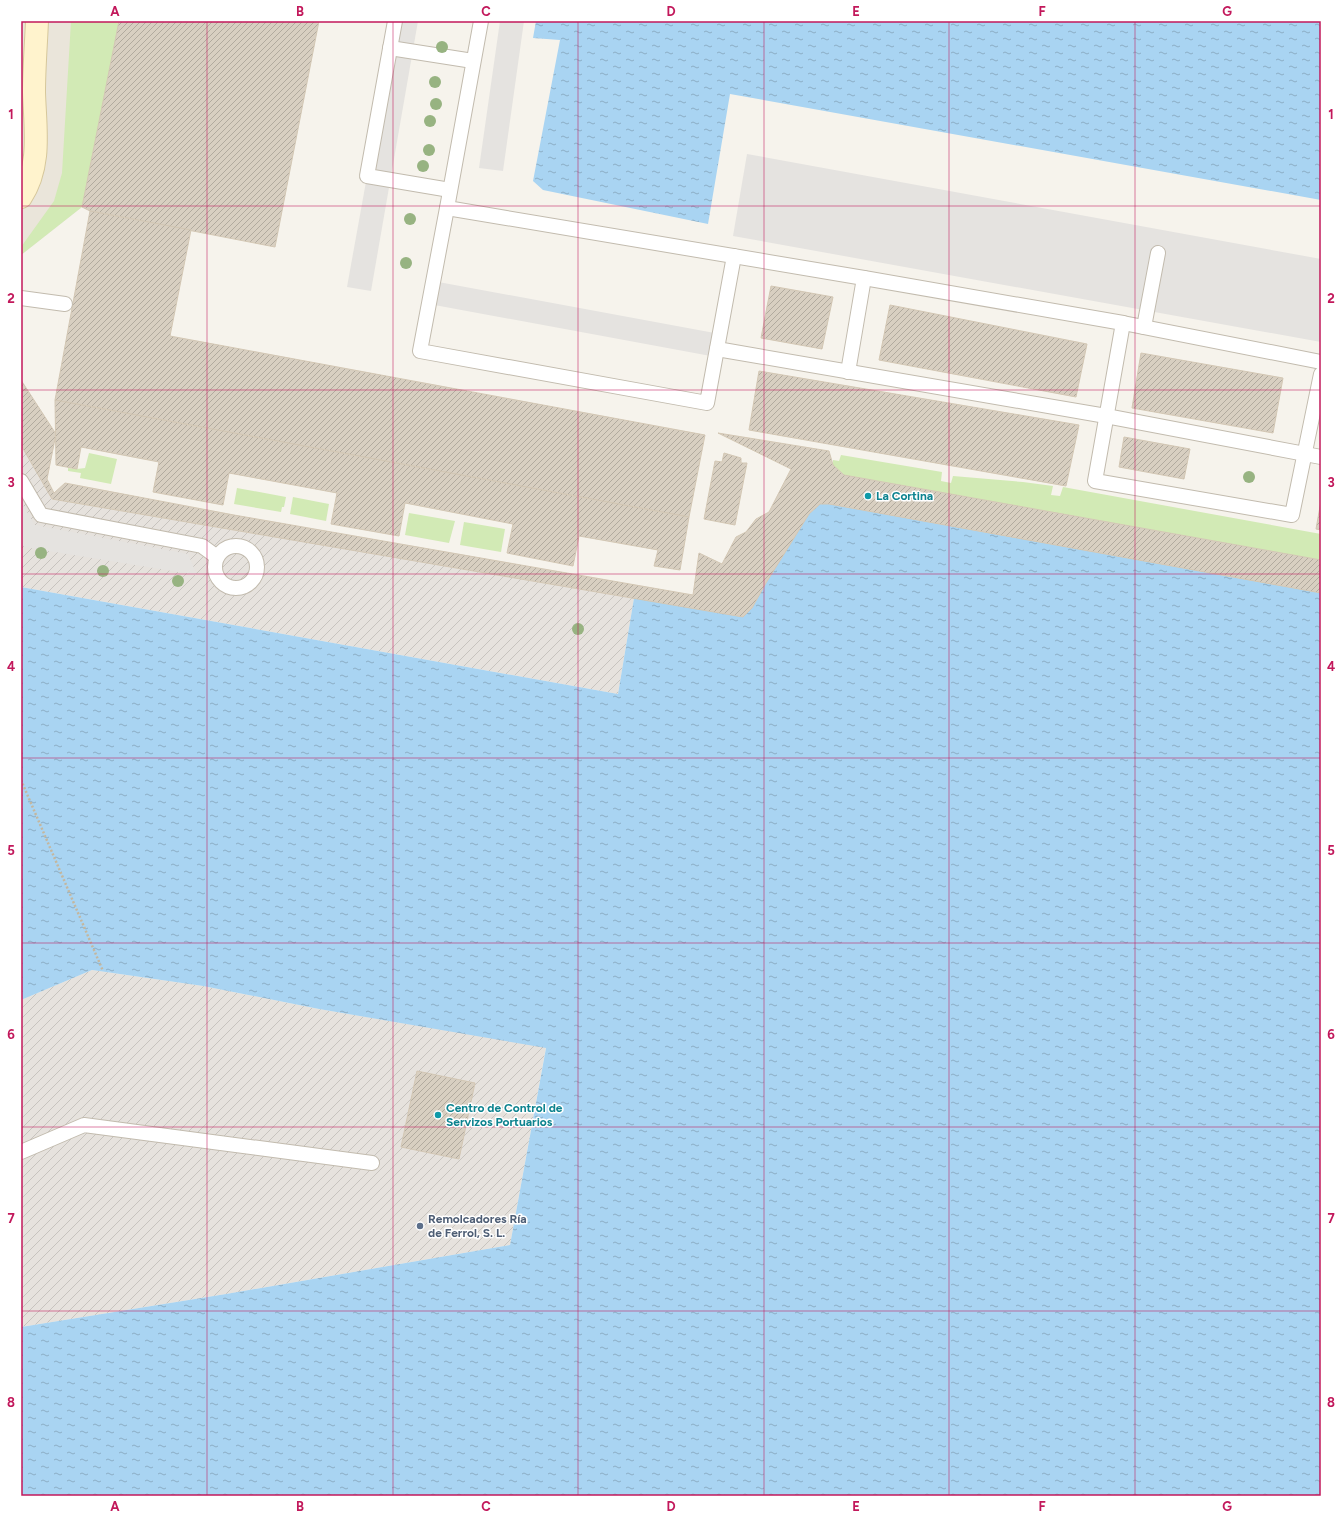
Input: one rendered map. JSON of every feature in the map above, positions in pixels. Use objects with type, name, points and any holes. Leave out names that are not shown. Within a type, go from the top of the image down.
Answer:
[{"type":"main road","points":[[21,197],[31,178],[36,159],[34,92],[37,21]]},
{"type":"main road","points":[[21,136],[34,92]]},
{"type":"lane","points":[[395,21],[367,176],[450,190]]},
{"type":"lane","points":[[481,21],[420,351],[707,403],[734,256]]},
{"type":"lane","points":[[390,48],[473,61]]},
{"type":"lane","points":[[447,208],[1123,323],[1321,362]]},
{"type":"lane","points":[[1144,327],[1158,253]]},
{"type":"lane","points":[[848,372],[864,278]]},
{"type":"lane","points":[[21,298],[65,304]]},
{"type":"lane","points":[[1123,323],[1095,481],[1292,515],[1321,374]]},
{"type":"lane","points":[[717,349],[1106,416],[1321,456]]},
{"type":"lane","points":[[21,481],[41,515],[202,546],[216,557]]},
{"type":"lane","points":[[21,1152],[84,1126],[372,1163]]},
{"type":"path","points":[[21,780],[103,972]]},
{"type":"shaded area","points":[[21,21],[119,21],[82,207],[21,255]]},
{"type":"shaded area","points":[[395,21],[418,21],[371,291],[347,287]]},
{"type":"shaded area","points":[[500,21],[524,21],[503,171],[479,168]]},
{"type":"shaded area","points":[[747,154],[1321,259],[1321,342],[733,236]]},
{"type":"shaded area","points":[[433,281],[720,334],[716,357],[429,304]]},
{"type":"shaded area","points":[[21,445],[52,499],[634,598],[618,694],[21,587]]},
{"type":"shaded area","points":[[21,502],[35,525],[188,554],[197,575],[24,547],[21,542]]},
{"type":"shaded area","points":[[92,970],[203,986],[319,1009],[546,1047],[510,1245],[226,1294],[21,1327],[21,1000]]},
{"type":"green space","points":[[71,21],[119,21],[82,207],[21,255],[21,247],[54,201],[62,173]]},
{"type":"green space","points":[[89,453],[117,459],[111,484],[80,478],[81,473],[68,471],[68,468],[85,468]]},
{"type":"green space","points":[[841,455],[942,472],[941,481],[951,483],[953,476],[1023,482],[1053,486],[1051,495],[1060,496],[1063,487],[1321,534],[1321,560],[844,475],[833,465],[833,460],[839,461]]},
{"type":"green space","points":[[237,488],[286,497],[284,507],[282,507],[281,512],[234,504]]},
{"type":"green space","points":[[293,497],[329,504],[326,521],[290,514]]},
{"type":"green space","points":[[409,513],[455,521],[449,543],[405,535]]},
{"type":"green space","points":[[464,522],[505,529],[501,552],[460,545]]},
{"type":"water","points":[[536,21],[1321,21],[1321,200],[730,94],[708,224],[543,190],[533,181],[560,40],[533,38]]},
{"type":"water","points":[[820,504],[829,504],[1321,593],[1321,1496],[21,1496],[21,1327],[226,1294],[510,1245],[546,1048],[319,1009],[203,986],[92,970],[21,1000],[21,587],[618,694],[634,598],[743,617],[752,608],[809,514]]},
{"type":"building","points":[[119,21],[319,21],[275,247],[90,211],[82,207]]},
{"type":"building","points":[[90,211],[191,230],[170,336],[705,435],[689,517],[55,400]]},
{"type":"building","points":[[771,286],[833,297],[822,349],[761,338]]},
{"type":"building","points":[[890,305],[1087,344],[1076,397],[879,360]]},
{"type":"building","points":[[1141,353],[1283,378],[1273,433],[1132,408]]},
{"type":"building","points":[[759,371],[1079,425],[1066,486],[749,430]]},
{"type":"building","name":"La Cortina","points":[[21,380],[56,434],[47,479],[54,493],[65,483],[234,515],[693,595],[699,553],[722,564],[736,537],[746,532],[756,519],[769,512],[791,469],[718,433],[829,451],[833,465],[844,475],[1321,560],[1321,593],[829,504],[820,504],[809,514],[752,608],[743,617],[52,499],[21,445]]},
{"type":"building","points":[[55,400],[689,517],[680,570],[654,566],[658,550],[579,536],[573,566],[507,553],[513,524],[405,503],[399,536],[331,524],[337,493],[229,473],[223,505],[153,492],[159,462],[81,447],[77,469],[56,465]]},
{"type":"building","points":[[1124,437],[1190,449],[1184,479],[1119,467]]},
{"type":"building","points":[[724,453],[741,458],[741,463],[747,463],[735,525],[704,519],[715,461],[722,462]]},
{"type":"building","points":[[1321,501],[1321,530],[1316,529]]},
{"type":"building","name":"Centro de Control de Servizos Portuarios","points":[[417,1071],[475,1083],[459,1159],[401,1147]]},
{"type":"place","name":"La Cortina","points":[[868,496]]},
{"type":"place","name":"Centro de Control de Servizos Portuarios","points":[[438,1115]]},
{"type":"place","name":"Remolcadores Ría de Ferrol, S. L.","points":[[420,1226]]}]
